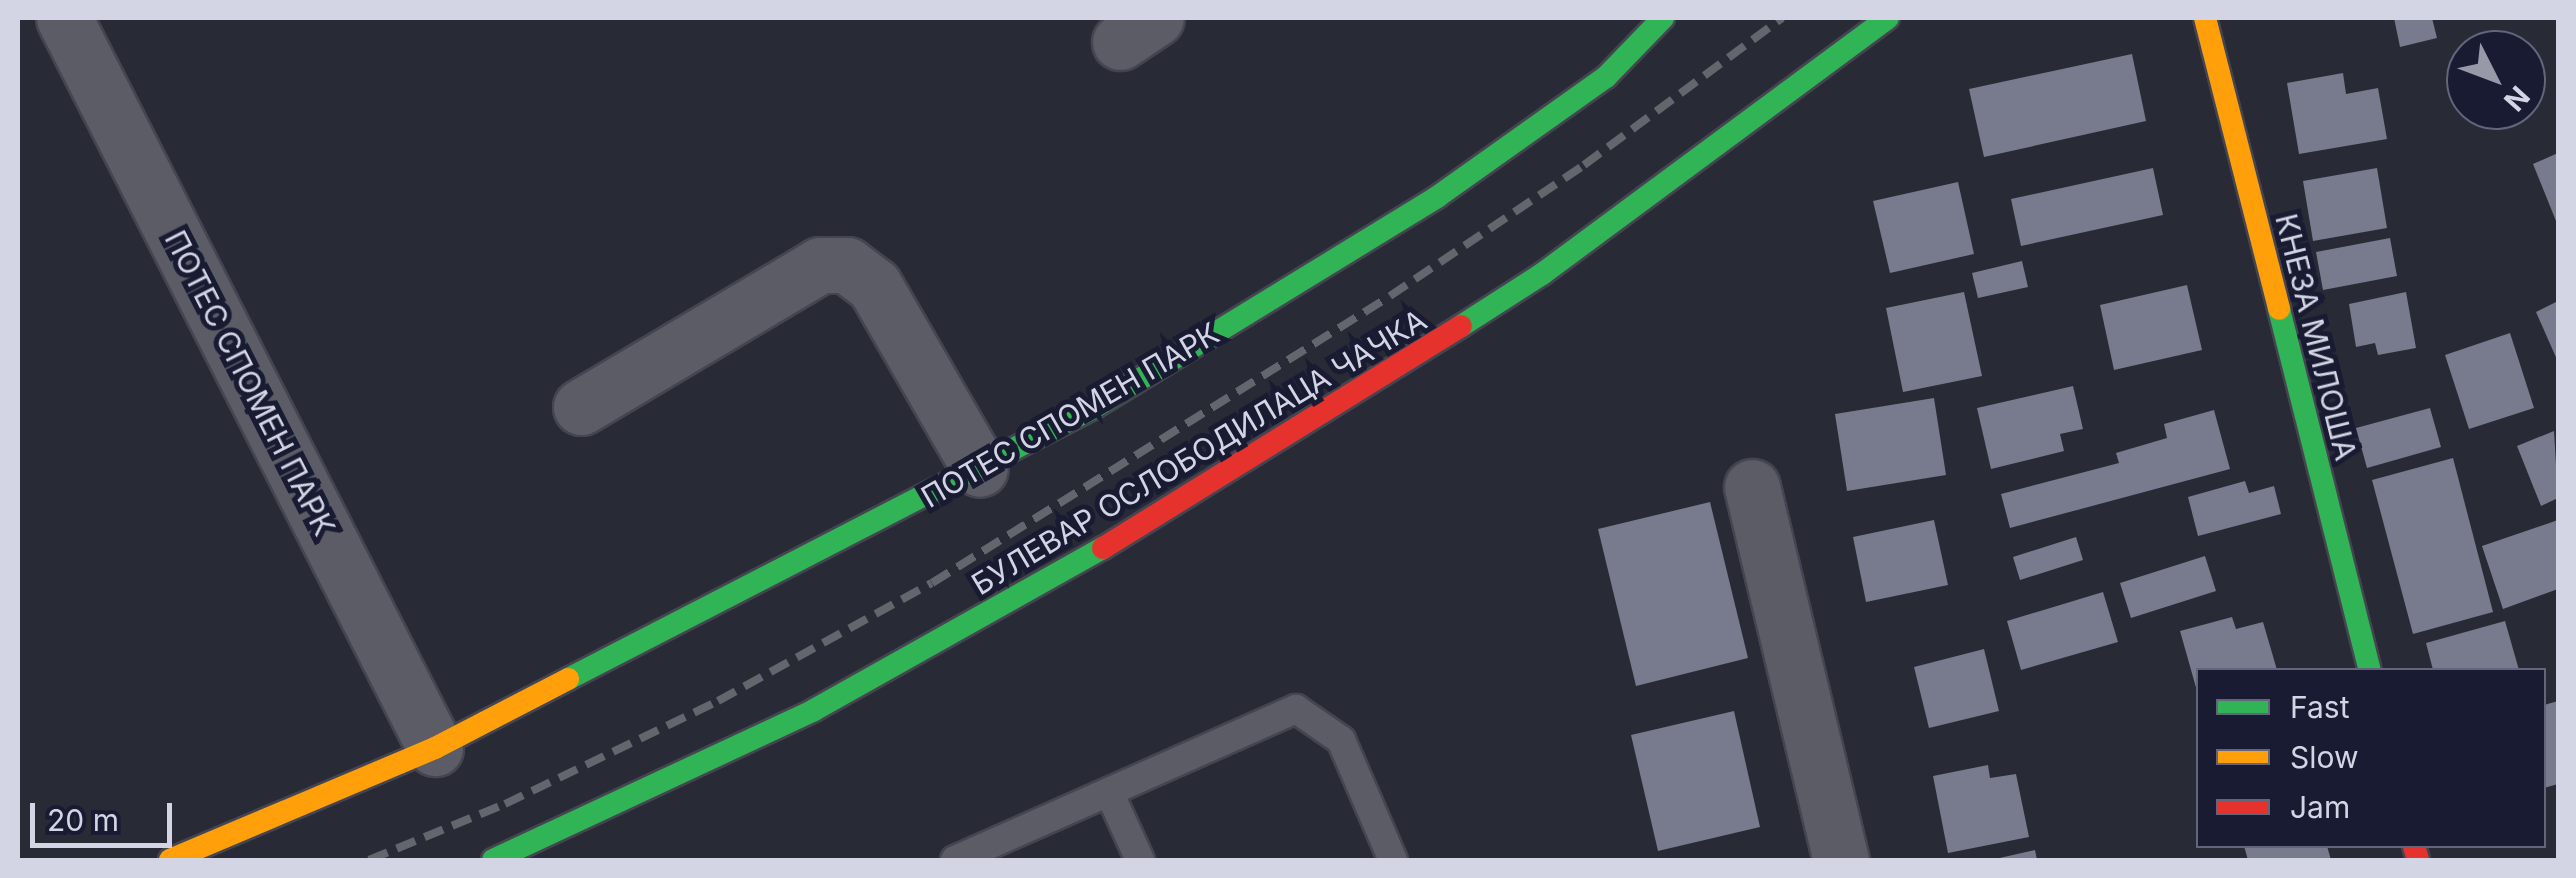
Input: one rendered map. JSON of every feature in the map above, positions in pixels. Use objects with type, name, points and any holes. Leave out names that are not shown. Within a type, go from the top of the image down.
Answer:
[{"type":"main road","name":"ПОТЕС СПОМЕН ПАРК","points":[[170,860],[434,748],[1093,408],[1438,197],[1606,77],[1663,18]]},
{"type":"main road","name":"БУЛЕВАР ОСЛОБОДИЛАЦА ЧАЧКА","points":[[493,860],[814,710],[1182,504],[1542,274],[1888,18]]},
{"type":"main road","name":"КНЕЗА МИЛОША","points":[[2204,18],[2369,668]]},
{"type":"street","name":"ПОТЕС СПОМЕН ПАРК","points":[[64,18],[434,748]]},
{"type":"street","points":[[582,407],[820,264],[848,265],[874,285],[980,469]]},
{"type":"street","points":[[1752,487],[1841,860]]},
{"type":"lane","points":[[955,860],[1296,709],[1340,740],[1393,860]]},
{"type":"lane","points":[[1109,792],[1140,860]]},
{"type":"building","points":[[2394,18],[2432,18],[2437,38],[2400,47]]},
{"type":"building","points":[[2132,54],[2146,121],[1984,157],[1969,89]]},
{"type":"building","points":[[2343,73],[2346,94],[2378,88],[2387,139],[2299,154],[2287,83]]},
{"type":"building","points":[[2558,153],[2558,226],[2533,164]]},
{"type":"building","points":[[2153,168],[2163,215],[2021,246],[2011,199]]},
{"type":"building","points":[[2377,168],[2387,228],[2313,241],[2303,181]]},
{"type":"building","points":[[1958,182],[1974,254],[1890,273],[1873,201]]},
{"type":"building","points":[[2390,238],[2397,276],[2323,290],[2316,252]]},
{"type":"building","points":[[2022,261],[2028,287],[1978,298],[1972,273]]},
{"type":"building","points":[[2187,285],[2202,350],[2114,370],[2100,305]]},
{"type":"building","points":[[1964,292],[1982,376],[1903,392],[1886,308]]},
{"type":"building","points":[[2406,292],[2416,348],[2378,355],[2375,343],[2356,347],[2349,304]]},
{"type":"building","points":[[2558,301],[2558,362],[2536,312]]},
{"type":"building","points":[[2510,333],[2534,408],[2469,429],[2445,355]]},
{"type":"building","points":[[2073,386],[2083,429],[2060,434],[2064,451],[1991,469],[1977,408]]},
{"type":"building","points":[[1934,398],[1946,475],[1847,491],[1835,414]]},
{"type":"building","points":[[2430,408],[2441,447],[2367,468],[2356,428]]},
{"type":"building","points":[[2214,410],[2230,469],[2010,528],[2001,494],[2119,463],[2116,453],[2167,438],[2164,424]]},
{"type":"building","points":[[2554,431],[2558,498],[2541,506],[2517,446]]},
{"type":"building","points":[[2453,458],[2493,612],[2413,634],[2372,480]]},
{"type":"building","points":[[2245,481],[2249,493],[2274,486],[2281,514],[2198,536],[2188,497]]},
{"type":"building","points":[[1710,502],[1748,658],[1636,686],[1598,529]]},
{"type":"building","points":[[1934,520],[1948,585],[1866,602],[1853,537]]},
{"type":"building","points":[[2558,520],[2558,589],[2503,609],[2482,546]]},
{"type":"building","points":[[2076,537],[2083,560],[2020,580],[2013,557]]},
{"type":"building","points":[[2205,556],[2216,591],[2131,618],[2120,583]]},
{"type":"building","points":[[2103,592],[2118,642],[2021,670],[2007,621]]},
{"type":"building","points":[[2232,617],[2236,629],[2263,622],[2276,668],[2196,668],[2196,687],[2180,631]]},
{"type":"building","points":[[2505,621],[2518,668],[2432,668],[2426,643]]},
{"type":"building","points":[[1984,649],[1999,711],[1929,728],[1914,667]]},
{"type":"building","points":[[2558,701],[2558,784],[2546,787],[2546,704]]},
{"type":"building","points":[[1734,711],[1760,827],[1658,851],[1631,735]]},
{"type":"building","points":[[1988,765],[1990,778],[2016,774],[2029,837],[1948,853],[1933,776]]},
{"type":"building","points":[[2245,848],[2328,848],[2331,860],[2248,860]]},
{"type":"building","points":[[2035,850],[2037,860],[1995,860],[1995,859]]},
{"type":"railway","points":[[369,860],[505,804],[718,701],[932,583],[1390,296],[1584,165],[1782,18]]},
{"type":"traffic: fast","points":[[568,679],[1093,408],[1437,197],[1606,77],[1663,18]]},
{"type":"traffic: fast","points":[[1461,326],[1542,274],[1888,18]]},
{"type":"traffic: fast","points":[[2279,309],[2369,668]]},
{"type":"traffic: fast","points":[[493,860],[814,710],[1103,548]]},
{"type":"traffic: slow","points":[[2205,18],[2279,309]]},
{"type":"traffic: slow","points":[[170,860],[435,748],[568,679]]},
{"type":"traffic: jam","points":[[1103,548],[1461,326]]},
{"type":"traffic: jam","points":[[2415,848],[2418,860]]}]
